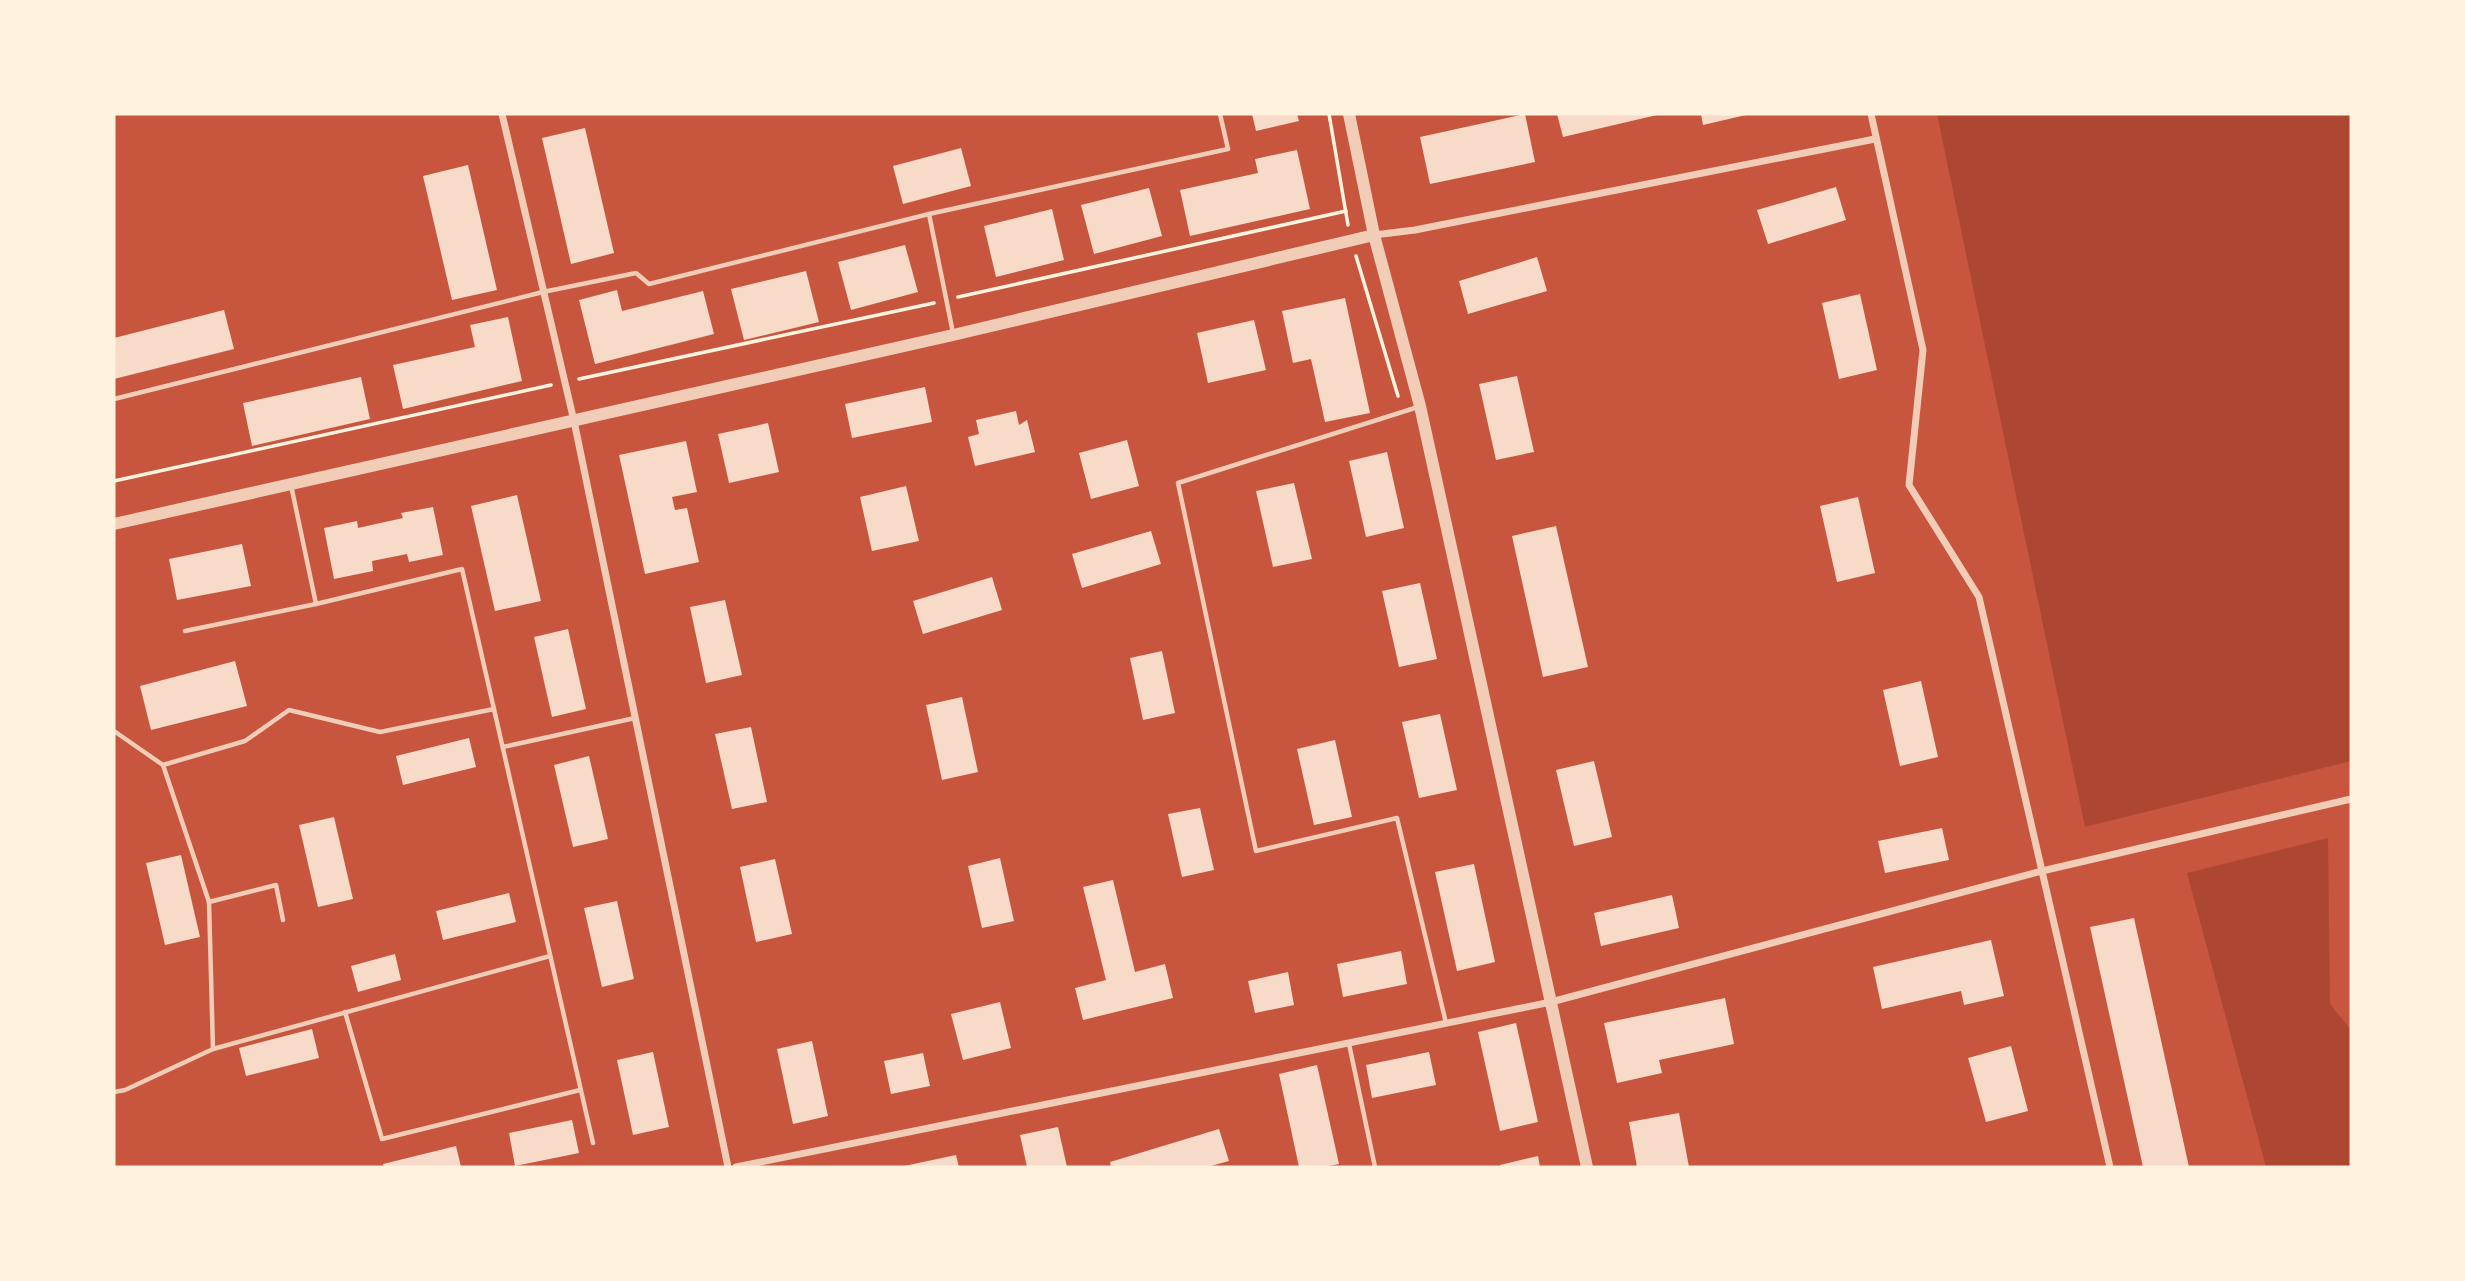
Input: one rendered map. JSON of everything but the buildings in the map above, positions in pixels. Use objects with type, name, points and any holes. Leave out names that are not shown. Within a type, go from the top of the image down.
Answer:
[{"type":"street","points":[[502,114],[574,421],[728,1167]]},
{"type":"street","points":[[1349,114],[1374,235],[1420,406],[1587,1167]]},
{"type":"street","points":[[1871,114],[1923,350],[1909,485],[1979,597],[2110,1167]]},
{"type":"street","points":[[114,524],[953,335],[1374,235],[1415,230],[1875,139]]},
{"type":"street","points":[[736,1167],[1551,1002],[2042,871],[2351,799]]},
{"type":"lane","points":[[114,399],[543,292],[636,273],[649,284],[929,214],[1228,149],[1220,114]]},
{"type":"lane","points":[[929,214],[953,335]]},
{"type":"lane","points":[[1420,406],[1178,483],[1256,850],[1397,818],[1446,1023]]},
{"type":"lane","points":[[291,484],[316,604]]},
{"type":"lane","points":[[186,632],[462,569],[593,1143]]},
{"type":"lane","points":[[163,765],[246,741],[289,710],[380,732],[494,709]]},
{"type":"lane","points":[[503,747],[636,718]]},
{"type":"lane","points":[[114,731],[163,765],[209,902],[213,1049]]},
{"type":"lane","points":[[209,902],[276,885],[283,920]]},
{"type":"lane","points":[[114,1092],[125,1090],[213,1049],[550,956]]},
{"type":"lane","points":[[345,1012],[382,1139],[580,1090]]},
{"type":"lane","points":[[1349,1043],[1375,1167]]},
{"type":"path","points":[[1329,114],[1351,241],[1402,412]]},
{"type":"path","points":[[114,481],[1346,211]]},
{"type":"shaded area","points":[[1937,114],[2351,114],[2351,761],[2085,827]]},
{"type":"shaded area","points":[[2328,838],[2330,1004],[2351,1030],[2351,1167],[2266,1167],[2187,873]]}]
